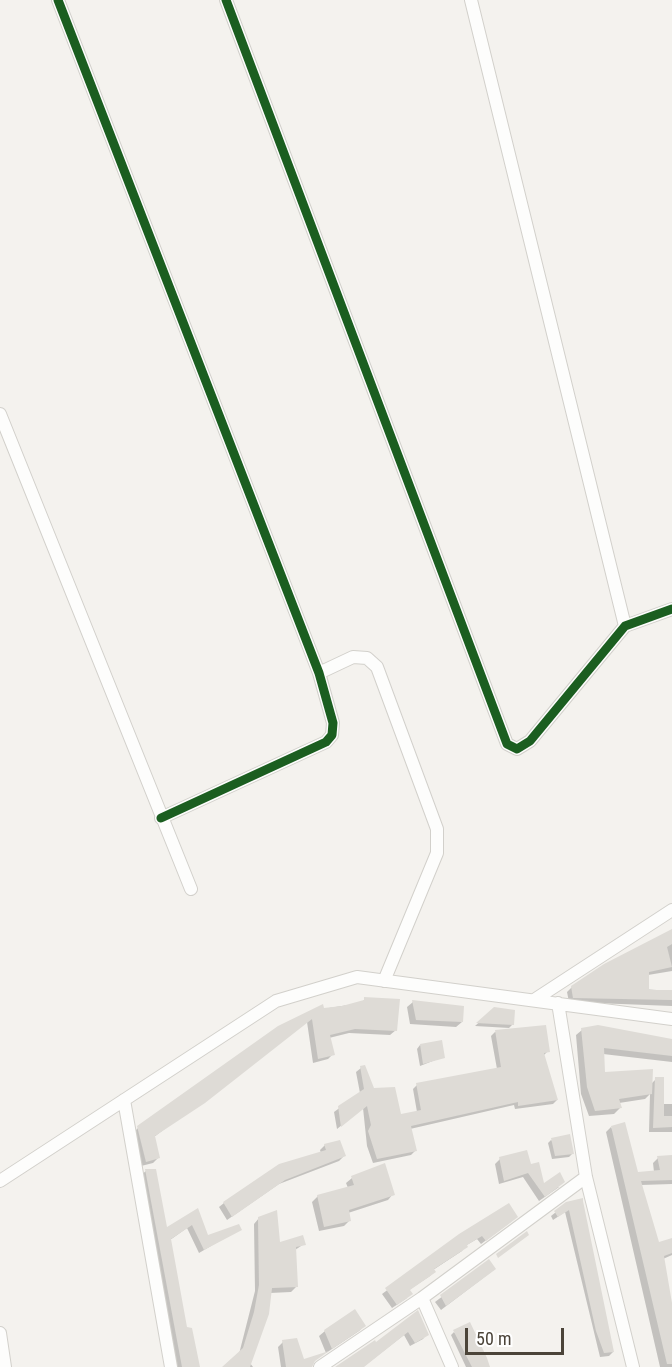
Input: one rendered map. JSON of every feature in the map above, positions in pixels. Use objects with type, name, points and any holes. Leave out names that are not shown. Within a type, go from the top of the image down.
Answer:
[{"type":"street","points":[[58,0],[319,673],[333,723],[332,735],[326,742],[161,818]]},
{"type":"street","points":[[226,0],[507,744],[517,749],[530,741],[625,626],[672,609]]},
{"type":"street","points":[[471,0],[625,626]]},
{"type":"street","points":[[0,414],[191,889]]},
{"type":"street","points":[[319,673],[352,657],[367,658],[377,667],[437,830],[437,853],[384,981]]},
{"type":"street","points":[[534,1000],[672,910]]},
{"type":"street","points":[[0,1181],[276,1001],[357,977],[672,1020]]},
{"type":"street","points":[[558,1003],[586,1177],[633,1367]]},
{"type":"street","points":[[124,1100],[171,1367]]},
{"type":"street","points":[[321,1367],[422,1298],[586,1177]]},
{"type":"street","points":[[422,1298],[452,1367]]},
{"type":"street","points":[[0,1333],[5,1367]]},
{"type":"building","points":[[672,929],[672,944],[667,947],[672,967],[649,972],[649,990],[672,990],[672,1000],[573,998],[571,986],[604,964]]},
{"type":"building","points":[[364,997],[400,999],[397,1031],[355,1029],[330,1035],[335,1055],[318,1059],[312,1019],[205,1103],[155,1136],[160,1158],[146,1162],[137,1126],[278,1026],[323,1004],[324,1008],[342,1006],[364,1000]]},
{"type":"building","points":[[412,1000],[464,1006],[463,1022],[416,1020]]},
{"type":"building","points":[[494,1007],[515,1010],[514,1025],[476,1023]]},
{"type":"building","points":[[546,1025],[550,1052],[544,1053],[558,1100],[518,1106],[518,1102],[411,1126],[417,1151],[377,1159],[368,1131],[371,1125],[367,1106],[341,1127],[338,1106],[364,1089],[360,1066],[365,1065],[374,1088],[395,1087],[401,1114],[421,1110],[416,1083],[501,1067],[495,1030]]},
{"type":"building","points":[[598,1025],[672,1039],[672,1056],[604,1048],[605,1072],[653,1069],[652,1094],[619,1099],[622,1108],[595,1111],[587,1087],[581,1028]]},
{"type":"building","points":[[442,1040],[445,1058],[423,1064],[420,1044]]},
{"type":"building","points":[[655,1077],[664,1077],[664,1116],[672,1116],[672,1127],[653,1128]]},
{"type":"building","points":[[625,1122],[638,1172],[660,1170],[657,1156],[672,1155],[672,1180],[641,1181],[659,1242],[672,1238],[672,1253],[664,1256],[672,1303],[672,1364],[667,1364],[611,1126]]},
{"type":"building","points":[[570,1134],[574,1154],[555,1156],[551,1138]]},
{"type":"building","points":[[340,1140],[346,1156],[285,1180],[232,1217],[223,1202],[279,1164],[326,1150],[324,1144]]},
{"type":"building","points":[[527,1150],[531,1164],[539,1162],[544,1183],[560,1172],[565,1182],[545,1197],[528,1173],[504,1181],[499,1157]]},
{"type":"building","points":[[385,1163],[395,1195],[349,1210],[351,1221],[324,1227],[317,1195],[354,1185],[351,1176]]},
{"type":"building","points":[[145,1169],[156,1169],[167,1227],[198,1208],[208,1235],[239,1224],[242,1230],[204,1250],[192,1225],[171,1239],[187,1327],[192,1328],[200,1367],[182,1367]]},
{"type":"building","points":[[583,1198],[614,1352],[604,1353],[596,1331],[569,1210],[558,1217],[554,1211],[566,1202]]},
{"type":"building","points":[[509,1203],[518,1217],[486,1241],[482,1236],[434,1269],[436,1272],[410,1290],[413,1294],[397,1305],[385,1288],[459,1234]]},
{"type":"building","points":[[277,1210],[280,1242],[303,1235],[306,1245],[296,1247],[298,1287],[272,1288],[269,1314],[250,1367],[222,1367],[243,1348],[254,1312],[259,1285],[258,1217]]},
{"type":"building","points":[[527,1231],[529,1235],[498,1258],[496,1254]]},
{"type":"building","points":[[489,1259],[496,1269],[446,1306],[440,1295]]},
{"type":"building","points":[[355,1309],[366,1326],[332,1349],[324,1330]]},
{"type":"building","points":[[418,1310],[429,1335],[415,1343],[408,1332],[364,1367],[335,1367],[375,1340],[376,1342]]},
{"type":"building","points":[[470,1322],[490,1367],[472,1367],[453,1330]]},
{"type":"building","points":[[297,1338],[304,1359],[329,1351],[315,1361],[312,1367],[286,1367],[282,1340]]},
{"type":"cycle path","points":[[58,0],[319,673],[333,723],[332,735],[326,742],[161,818]]},
{"type":"cycle path","points":[[226,0],[507,744],[517,749],[530,741],[625,626],[672,609]]}]
